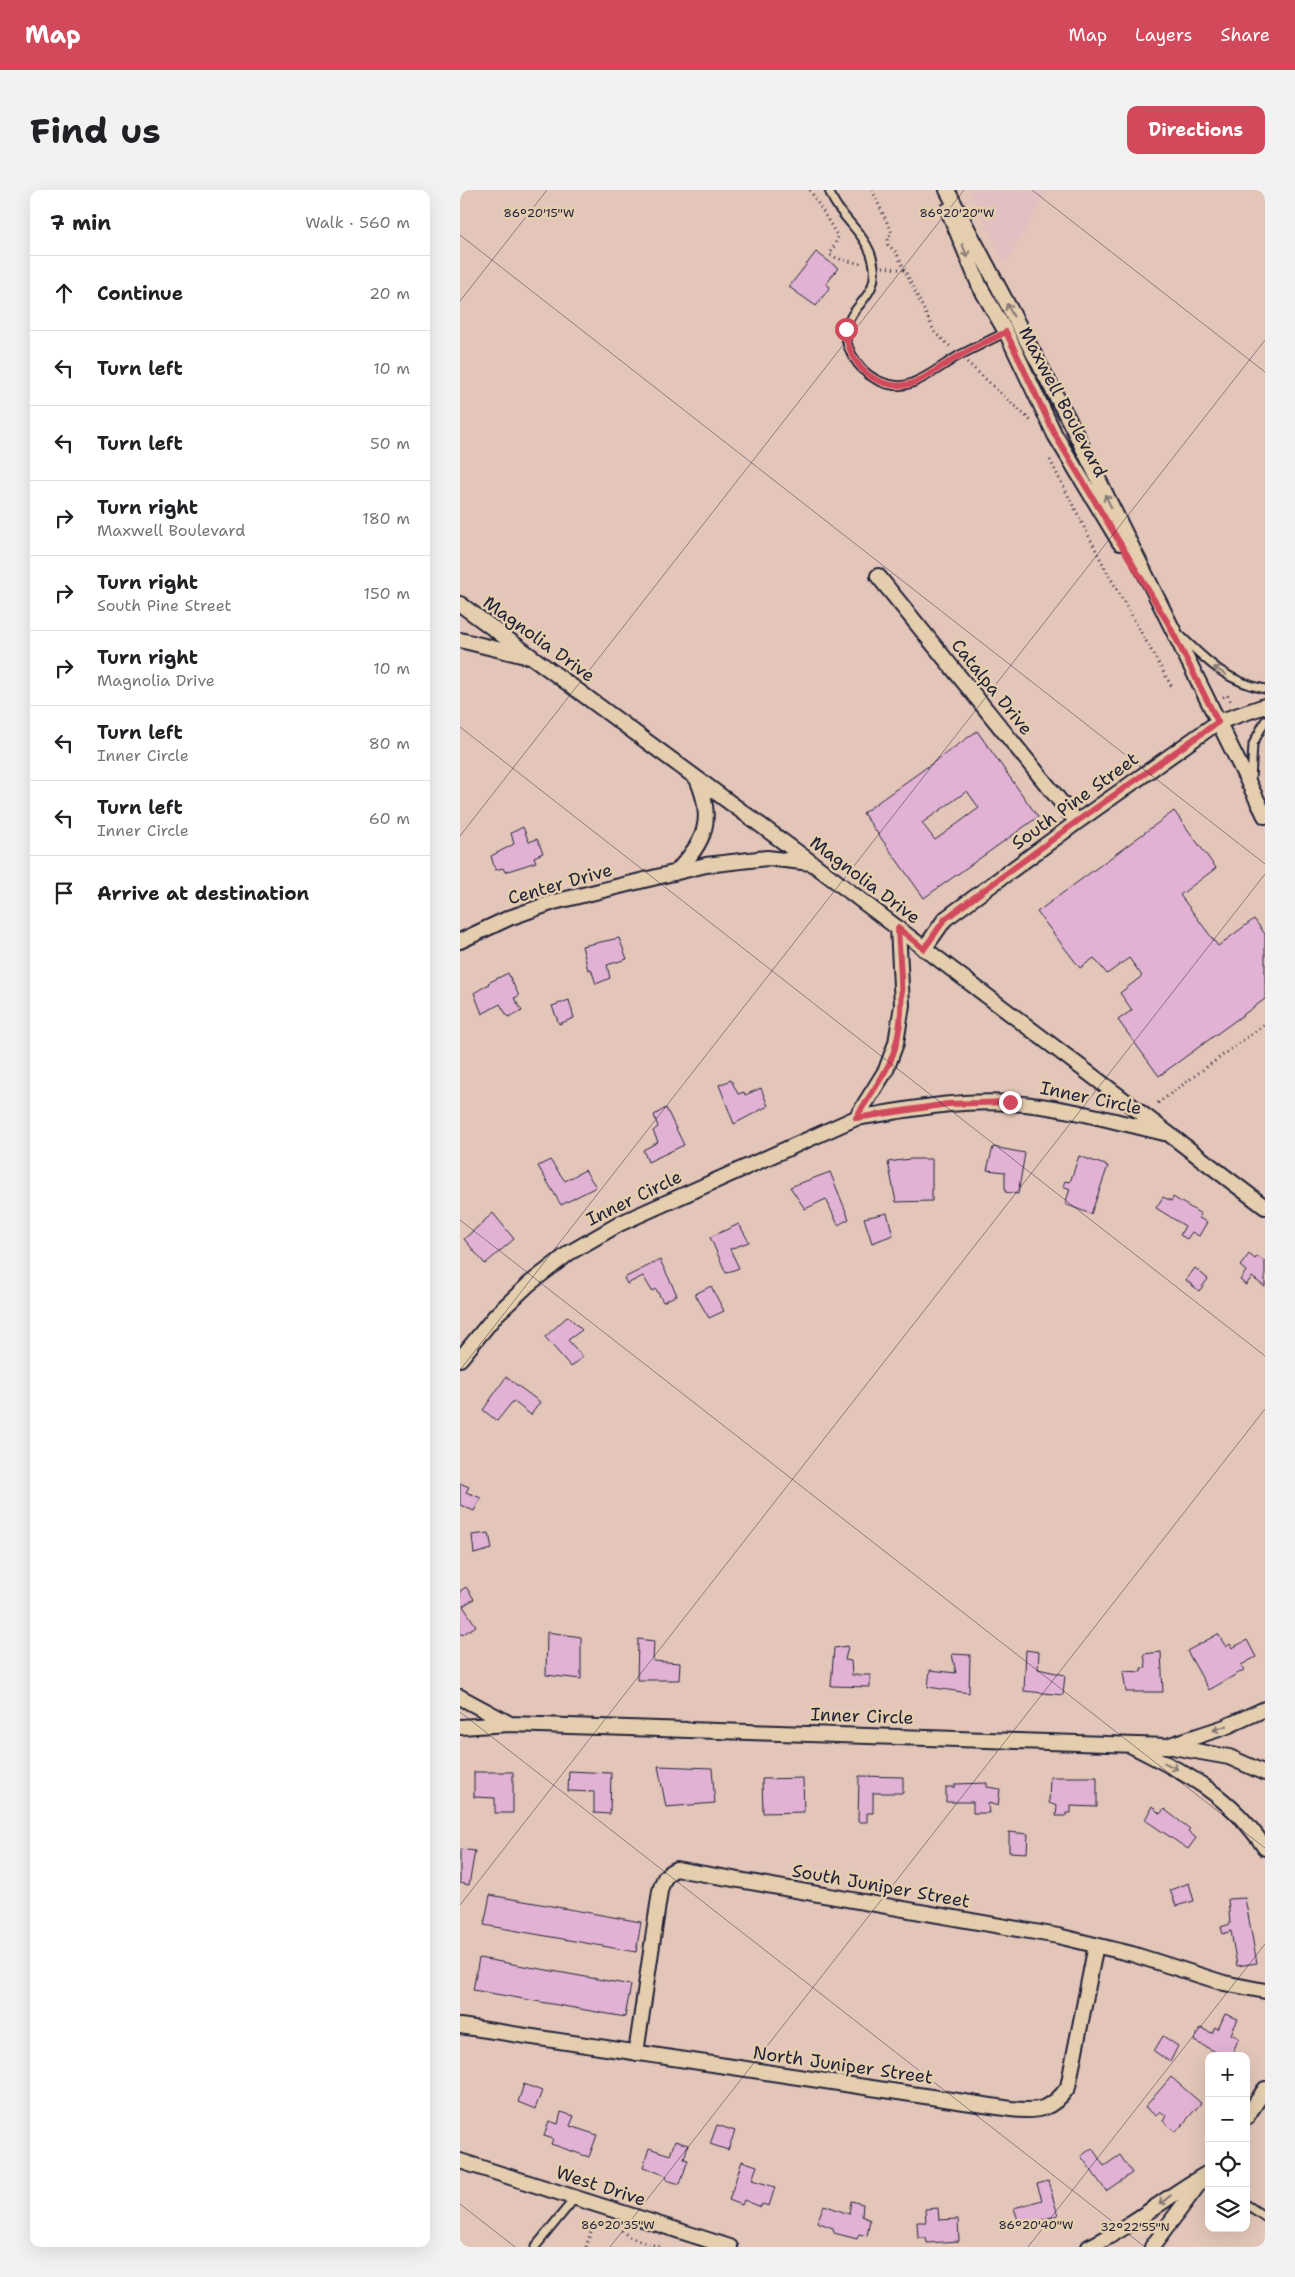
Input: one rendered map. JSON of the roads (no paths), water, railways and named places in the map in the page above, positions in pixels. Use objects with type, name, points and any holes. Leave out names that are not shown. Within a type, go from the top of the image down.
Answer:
[{"type":"street","name":"Maxwell Boulevard","points":[[940,190],[980,287],[1006,332],[1055,435],[1168,623]]},
{"type":"street","name":"Maxwell Boulevard","points":[[946,190],[1072,426],[1265,816]]},
{"type":"street","name":"Catalpa Drive","points":[[878,576],[1076,822]]},
{"type":"street","name":"Magnolia Drive","points":[[461,605],[812,863],[1265,1207]]},
{"type":"street","points":[[460,640],[536,659]]},
{"type":"street","name":"South Pine Street","points":[[924,949],[945,919],[1076,822],[1218,722],[1265,706]]},
{"type":"street","points":[[675,874],[693,855],[706,827],[705,797],[697,778]]},
{"type":"street","name":"Center Drive","points":[[460,941],[509,918],[554,902],[706,866],[766,858],[812,863]]},
{"type":"street","points":[[856,1118],[886,1070],[896,1043],[902,1005],[898,928]]},
{"type":"street","name":"Inner Circle","points":[[460,1359],[496,1315],[529,1284],[569,1253],[621,1223],[856,1118],[948,1104],[1010,1102],[1062,1108],[1169,1134]]},
{"type":"street","name":"Inner Circle","points":[[460,1697],[510,1724],[1167,1746],[1229,1757],[1265,1773]]},
{"type":"street","points":[[1167,1746],[1225,1727],[1265,1709]]},
{"type":"street","points":[[460,1727],[510,1724]]},
{"type":"street","points":[[1127,1744],[1190,1776],[1220,1798],[1244,1820],[1265,1848]]},
{"type":"street","name":"South Juniper Street","points":[[636,2053],[660,1891],[663,1879],[669,1872],[676,1869],[1048,1934],[1132,1954],[1224,1983],[1265,1991]]},
{"type":"street","name":"North Juniper Street","points":[[460,2026],[1011,2109],[1038,2110],[1050,2106],[1061,2098],[1068,2087],[1096,1945]]},
{"type":"street","points":[[1250,2112],[1265,2089]]},
{"type":"street","name":"West Drive","points":[[460,2161],[724,2246]]},
{"type":"street","points":[[1089,2247],[1107,2239],[1176,2191],[1205,2176]]},
{"type":"street","points":[[1152,2247],[1205,2178]]},
{"type":"lane","points":[[829,190],[867,247],[873,260],[874,283],[846,329],[846,340],[850,351],[866,374],[885,384],[911,384],[1006,332]]},
{"type":"lane","points":[[1168,623],[1212,666],[1235,680],[1265,689]]},
{"type":"lane","points":[[1250,786],[1253,744],[1265,722]]},
{"type":"lane","points":[[535,2247],[575,2198]]},
{"type":"lane","points":[[1250,2207],[1265,2217]]}]
